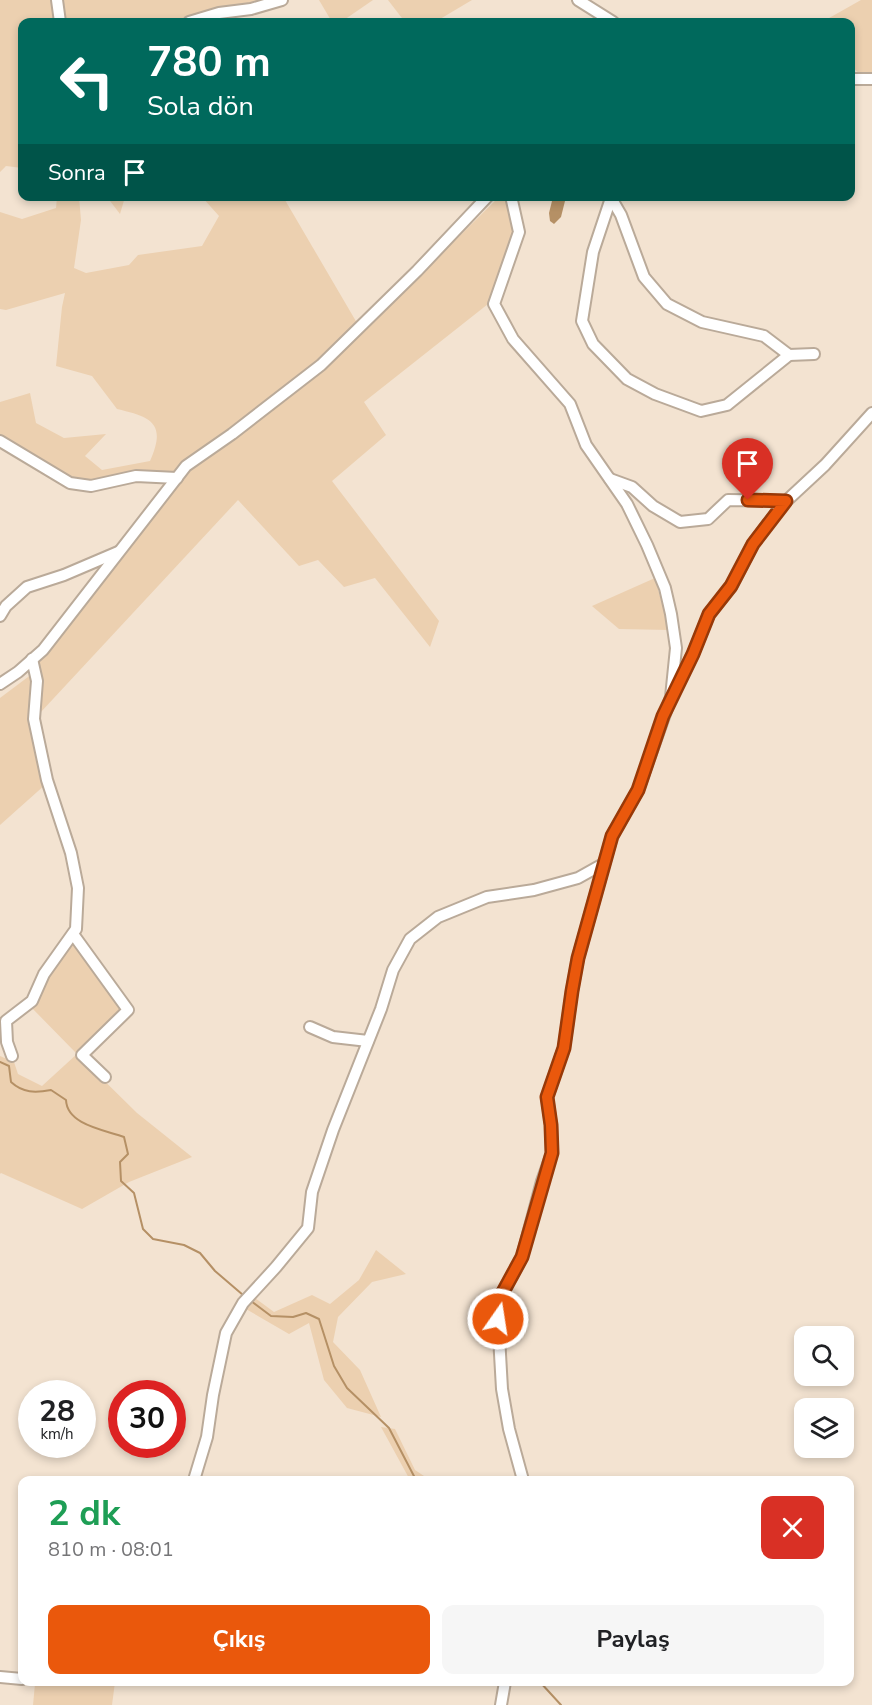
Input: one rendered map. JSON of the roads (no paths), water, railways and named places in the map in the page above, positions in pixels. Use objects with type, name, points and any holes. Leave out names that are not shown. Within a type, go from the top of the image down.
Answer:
[{"type":"street","points":[[57,0],[59,18]]},
{"type":"street","points":[[200,18],[251,9],[282,0]]},
{"type":"street","points":[[578,0],[607,18]]},
{"type":"street","points":[[0,684],[43,650],[186,466],[232,434],[321,365],[417,271],[483,201]]},
{"type":"street","points":[[512,201],[519,232],[494,304],[513,339],[570,404],[586,445],[627,504],[665,588],[672,614],[676,648],[671,697]]},
{"type":"street","points":[[610,201],[593,252],[582,321],[593,344],[627,379],[655,394],[701,411],[727,405],[789,355],[814,354]]},
{"type":"street","points":[[613,201],[621,215],[644,278],[667,304],[702,322],[764,336],[789,355]]},
{"type":"street","points":[[523,1476],[509,1429],[502,1389],[498,1319],[503,1292],[522,1257],[552,1153],[547,1097],[564,1048],[578,958],[612,836],[638,790],[671,697],[693,654],[709,614],[731,586],[753,544],[786,501],[825,465],[872,413]]},
{"type":"street","points":[[0,441],[70,483],[91,486],[136,476],[177,478]]},
{"type":"street","points":[[610,480],[632,487],[653,506],[680,522],[708,519],[728,500],[786,501]]},
{"type":"street","points":[[0,616],[6,606],[27,587],[64,575],[121,550]]},
{"type":"street","points":[[12,1056],[7,1042],[6,1021],[32,1001],[44,974],[76,929],[78,888],[71,853],[47,780],[34,718],[37,681],[32,659]]},
{"type":"street","points":[[195,1476],[207,1437],[226,1334],[243,1303],[276,1268],[308,1228],[312,1191],[333,1130],[381,1009],[393,970],[410,939],[438,917],[487,897],[534,890],[578,878],[603,864]]},
{"type":"street","points":[[73,934],[128,1010],[82,1055],[105,1077]]},
{"type":"street","points":[[310,1027],[333,1037],[368,1041]]},
{"type":"street","points":[[0,1677],[18,1679]]},
{"type":"street","points":[[501,1705],[504,1686]]},
{"type":"waterway","points":[[0,1062],[9,1066],[11,1082],[16,1086],[30,1091],[51,1090],[66,1100],[68,1108],[80,1121],[124,1137],[128,1154],[120,1162],[121,1181],[134,1193],[143,1229],[153,1239],[184,1245],[200,1253],[215,1271],[243,1295]]},
{"type":"waterway","points":[[251,1301],[271,1316],[293,1317],[306,1313],[319,1319],[334,1366],[347,1388],[389,1428],[414,1476]]},
{"type":"waterway","points":[[544,1686],[561,1705]]}]
